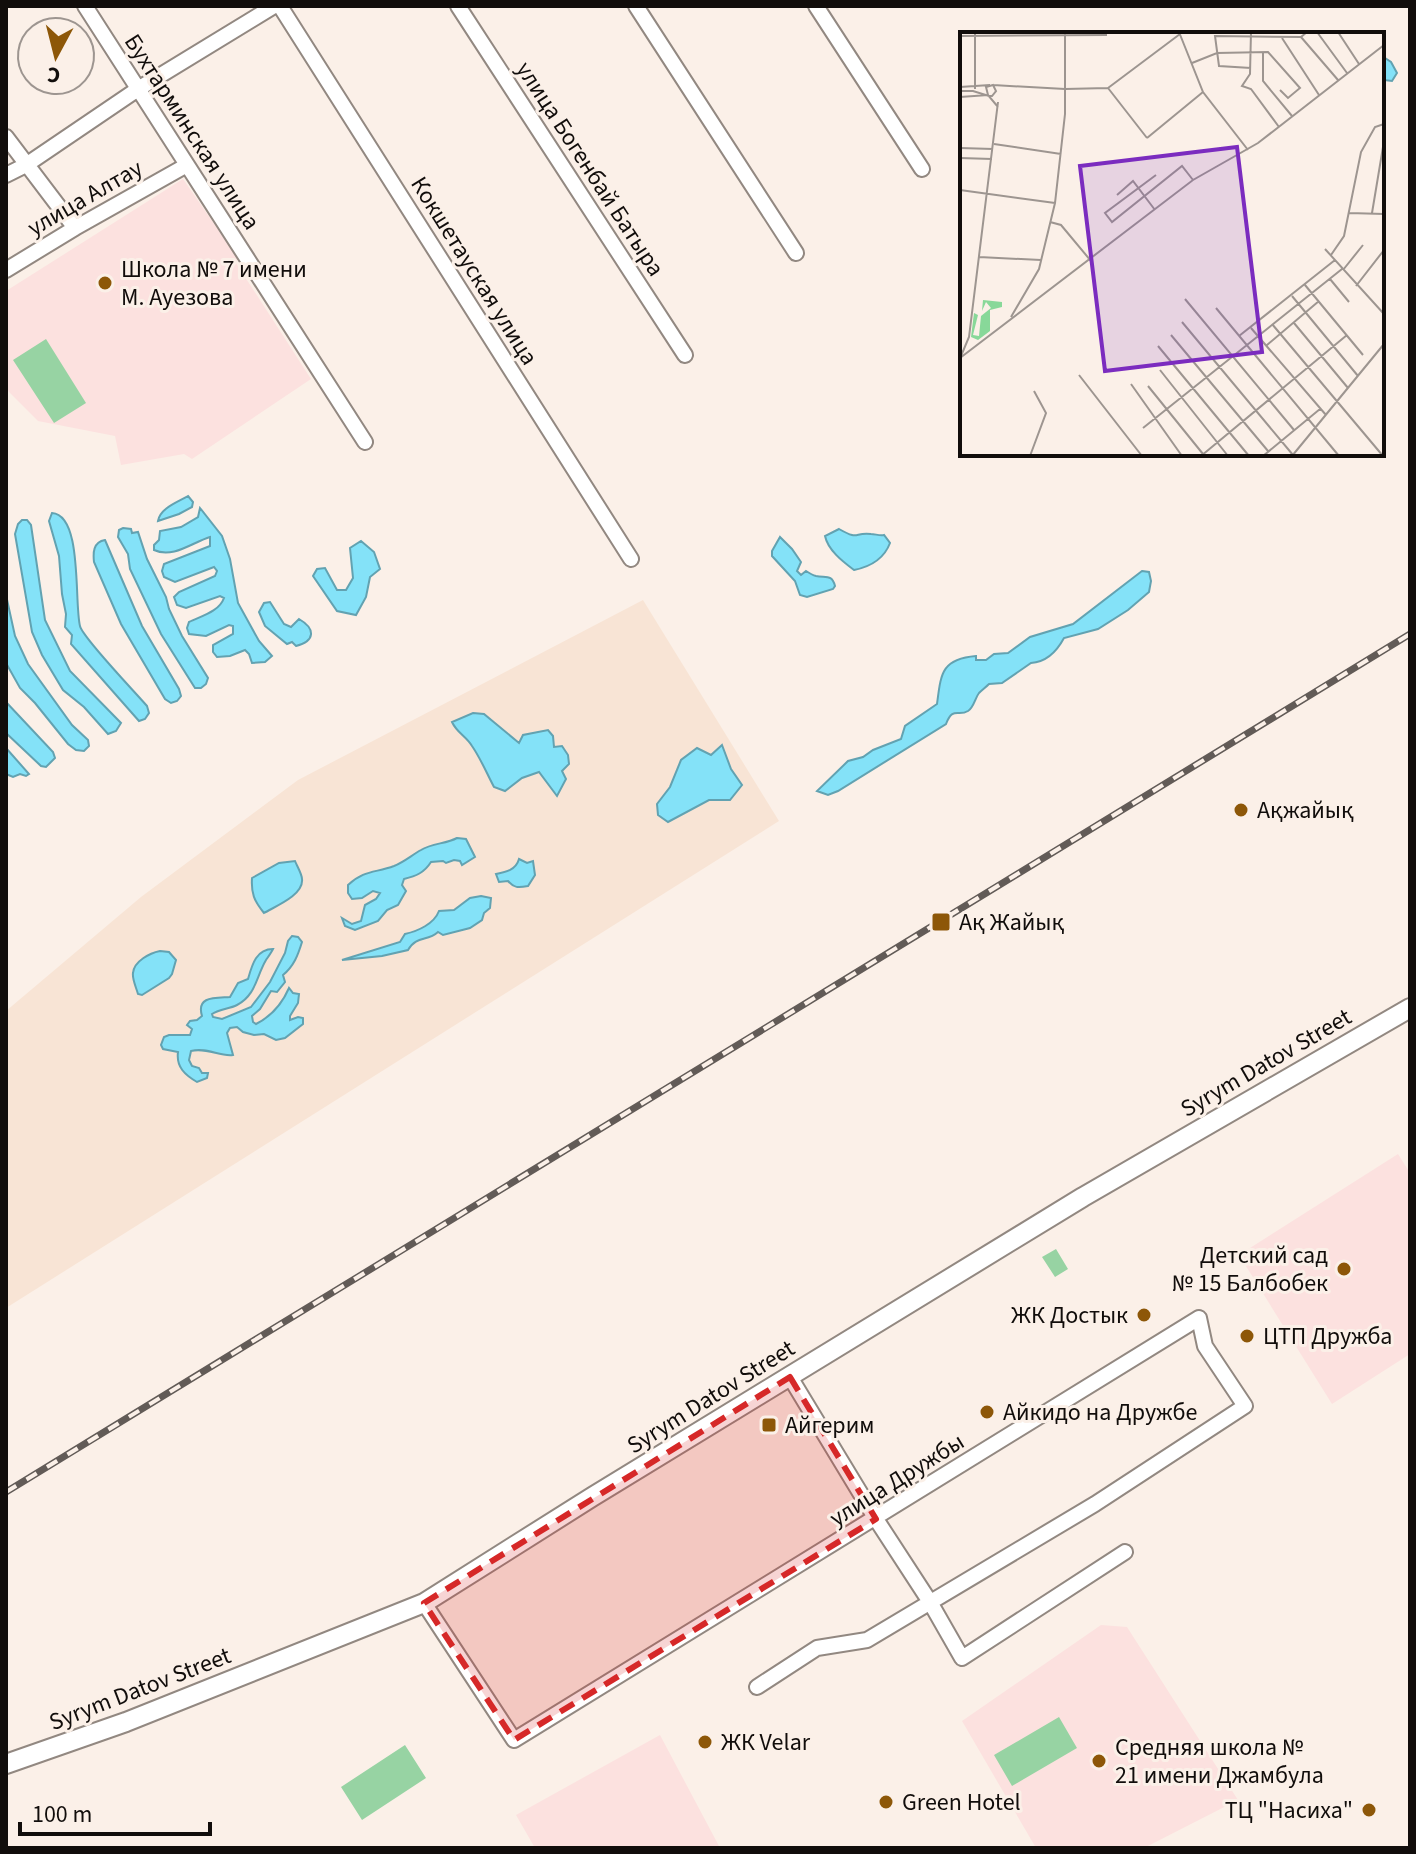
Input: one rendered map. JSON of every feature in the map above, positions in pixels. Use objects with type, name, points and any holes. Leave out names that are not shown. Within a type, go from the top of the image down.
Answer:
[{"type":"main road","name":"Syrym Datov Street","points":[[6,1764],[126,1722],[424,1603],[1089,1192],[1410,1008]]},
{"type":"street","name":"Бухтарминская улица","points":[[85,6],[365,442]]},
{"type":"street","points":[[6,175],[26,165],[138,89],[277,6]]},
{"type":"street","name":"Кокшетауская улица","points":[[277,6],[631,559]]},
{"type":"street","name":"улица Богенбай Батыра","points":[[458,6],[685,355]]},
{"type":"street","points":[[636,6],[796,253]]},
{"type":"street","points":[[816,6],[922,169]]},
{"type":"street","points":[[6,137],[75,228]]},
{"type":"street","name":"улица Алтау","points":[[6,270],[187,165]]},
{"type":"street","name":"улица Дружбы","points":[[424,1603],[514,1740],[1199,1318],[1205,1346],[1245,1406],[1095,1504],[867,1640],[817,1648],[757,1687]]},
{"type":"street","points":[[790,1377],[962,1658],[1125,1552]]},
{"type":"highlighted area","points":[[790,1377],[876,1519],[514,1740],[424,1603]]},
{"type":"shaded area","points":[[183,179],[238,258],[236,263],[311,379],[192,459],[184,454],[121,465],[115,436],[38,421],[9,392],[6,387],[6,291]]},
{"type":"shaded area","points":[[643,600],[779,821],[6,1308],[6,1011],[141,897],[298,780]]},
{"type":"shaded area","points":[[1398,1154],[1410,1173],[1410,1354],[1332,1404],[1239,1255]]},
{"type":"shaded area","name":"Средняя школа № 21 имени Джамбула","points":[[1101,1625],[1127,1627],[1238,1800],[1144,1848],[1036,1848],[962,1721]]},
{"type":"shaded area","points":[[660,1735],[720,1848],[535,1848],[516,1815]]},
{"type":"green space","points":[[46,339],[86,403],[54,423],[13,360]]},
{"type":"green space","points":[[1056,1249],[1068,1269],[1055,1277],[1042,1257]]},
{"type":"green space","points":[[1059,1717],[1077,1748],[1012,1786],[994,1755]]},
{"type":"green space","points":[[405,1745],[426,1778],[362,1820],[341,1787]]},
{"type":"water","points":[[1384,57],[1391,62],[1397,73],[1392,81],[1384,80]]},
{"type":"water","points":[[188,496],[193,502],[192,507],[158,521],[166,509]]},
{"type":"water","points":[[200,508],[222,536],[230,559],[238,603],[259,641],[272,656],[265,662],[252,663],[245,650],[217,657],[213,645],[233,634],[233,626],[206,636],[189,634],[189,622],[214,610],[224,598],[220,596],[186,608],[177,605],[174,597],[215,576],[217,571],[214,567],[175,582],[164,577],[164,564],[210,546],[210,537],[176,551],[154,550],[160,531],[181,527],[198,517]]},
{"type":"water","points":[[52,513],[62,517],[73,544],[80,626],[99,653],[147,706],[149,713],[145,719],[139,721],[71,644],[72,635],[65,627],[59,556],[49,521]]},
{"type":"water","points":[[22,520],[27,520],[31,525],[45,620],[70,671],[121,723],[116,731],[108,734],[84,707],[63,690],[42,655],[32,632],[15,534]]},
{"type":"water","points":[[131,529],[132,533],[138,532],[169,609],[208,678],[201,688],[195,688],[161,634],[118,537],[119,530]]},
{"type":"water","points":[[839,529],[854,535],[884,535],[890,543],[884,554],[875,561],[854,570],[836,555],[825,536]]},
{"type":"water","points":[[780,537],[801,562],[797,571],[801,575],[806,571],[830,578],[834,582],[833,589],[807,597],[800,595],[795,581],[772,556]]},
{"type":"water","points":[[105,540],[142,626],[179,689],[181,696],[177,701],[171,703],[165,699],[121,624],[94,562],[96,545]]},
{"type":"water","points":[[361,541],[374,552],[380,569],[370,577],[366,597],[356,615],[337,611],[313,576],[317,569],[325,568],[337,590],[346,590],[353,578],[350,548]]},
{"type":"water","points":[[1142,571],[1149,572],[1149,592],[1128,610],[1098,629],[1064,638],[1047,658],[1031,663],[1002,683],[989,684],[968,711],[953,714],[946,724],[838,791],[828,795],[817,791],[848,761],[901,739],[905,726],[937,704],[942,676],[949,665],[964,658],[976,656],[976,660],[986,660],[994,654],[1008,653],[1030,637],[1073,624]]},
{"type":"water","points":[[6,595],[15,636],[28,664],[72,725],[88,740],[89,746],[84,751],[68,744],[20,688],[6,663]]},
{"type":"water","points":[[270,602],[284,624],[291,627],[299,619],[311,631],[310,638],[296,646],[292,642],[287,644],[265,626],[259,612],[264,603]]},
{"type":"water","points":[[6,702],[53,752],[55,758],[46,767],[41,766],[6,733]]},
{"type":"water","points":[[473,713],[484,714],[519,743],[523,735],[548,730],[553,736],[554,747],[562,746],[568,755],[569,764],[562,771],[566,779],[557,796],[539,772],[522,778],[505,791],[494,787],[470,743],[452,722]]},
{"type":"water","points":[[722,745],[731,769],[742,785],[730,800],[709,800],[668,822],[658,815],[657,804],[670,787],[681,760],[697,748],[711,755]]},
{"type":"water","points":[[6,748],[29,774],[13,777],[6,774]]},
{"type":"water","points":[[457,838],[466,839],[475,857],[462,865],[454,860],[431,862],[419,874],[404,879],[402,885],[406,891],[398,905],[387,910],[378,921],[355,930],[345,926],[342,918],[352,924],[361,921],[365,905],[380,893],[373,891],[362,898],[352,899],[348,885],[354,880],[398,864],[425,848]]},
{"type":"water","points":[[519,859],[527,863],[533,861],[535,875],[528,886],[516,887],[508,881],[499,882],[496,874],[513,868]]},
{"type":"water","points":[[295,861],[302,877],[299,890],[264,913],[254,897],[252,878],[279,863]]},
{"type":"water","points":[[470,898],[491,898],[490,908],[482,920],[470,928],[443,935],[438,932],[415,942],[408,950],[342,960],[400,942],[405,934],[429,923],[439,911],[454,910]]},
{"type":"water","points":[[292,936],[302,942],[295,960],[283,975],[285,982],[277,992],[271,991],[252,1016],[256,1024],[267,1017],[280,1004],[289,988],[299,994],[290,1020],[303,1018],[303,1024],[285,1038],[276,1040],[264,1034],[254,1035],[237,1027],[230,1028],[227,1033],[233,1055],[191,1051],[189,1060],[192,1066],[202,1073],[208,1073],[207,1078],[197,1082],[180,1066],[178,1052],[163,1049],[164,1037],[190,1035],[192,1029],[187,1025],[202,1016],[204,1001],[230,997],[238,983],[248,979],[259,955],[273,949],[248,996],[237,1005],[212,1014],[222,1019],[251,1007],[270,982]]},
{"type":"water","points":[[160,951],[169,952],[176,960],[172,974],[142,995],[138,994],[133,978],[136,965],[143,958]]},
{"type":"railway","points":[[6,1492],[1410,634]]},
{"type":"place","name":"Школа № 7 имени М. Ауезова","points":[[105,283]]},
{"type":"place","name":"Ақжайық","points":[[1241,810]]},
{"type":"place","name":"Ақ Жайық","points":[[941,922]]},
{"type":"place","name":"Детский сад № 15 Балбобек","points":[[1344,1269]]},
{"type":"place","name":"ЖК Достык","points":[[1144,1315]]},
{"type":"place","name":"ЦТП Дружба","points":[[1247,1336]]},
{"type":"place","name":"Айкидо на Дружбе","points":[[987,1412]]},
{"type":"place","name":"Айгерим","points":[[769,1425]]},
{"type":"place","name":"ЖК Velar","points":[[705,1742]]},
{"type":"place","name":"Средняя школа № 21 имени Джамбула","points":[[1099,1761]]},
{"type":"place","name":"Green Hotel","points":[[886,1802]]},
{"type":"place","name":"ТЦ \"Насиха\"","points":[[1369,1810]]}]
